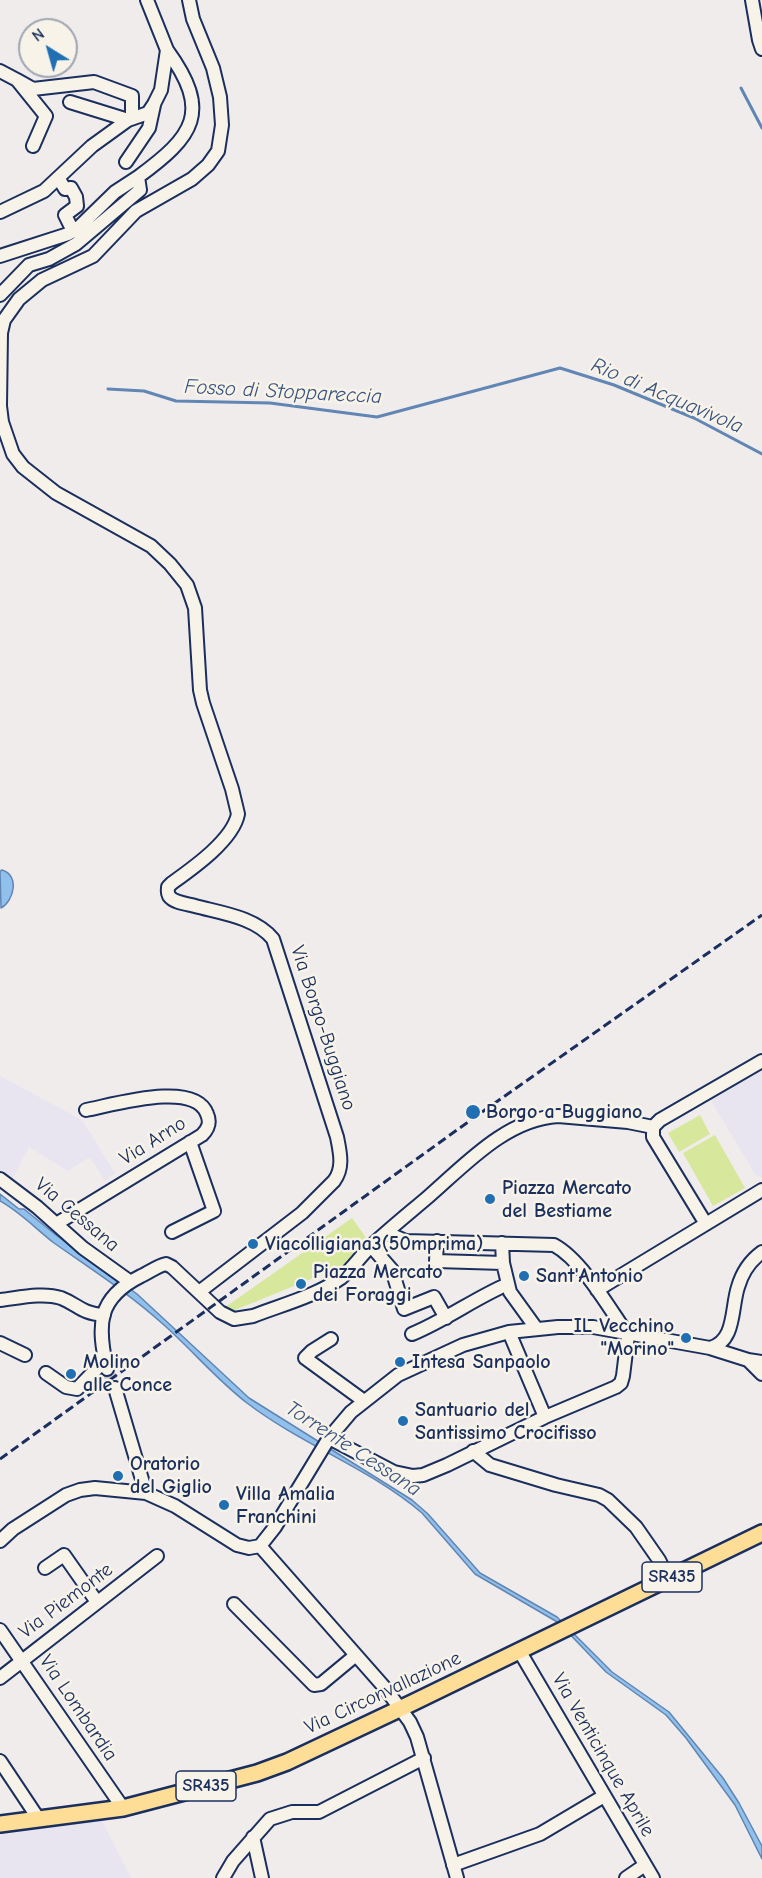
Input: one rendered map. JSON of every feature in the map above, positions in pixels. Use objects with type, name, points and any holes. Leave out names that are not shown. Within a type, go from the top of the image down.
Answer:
[{"type":"main road","name":"Via Circonvallazione","points":[[0,1824],[123,1808],[257,1773],[287,1762],[520,1652],[762,1533]]},
{"type":"street","points":[[0,256],[73,231],[115,192],[174,149],[190,126],[193,117],[192,105],[185,81],[167,50],[147,0]]},
{"type":"street","points":[[0,406],[1,333],[7,314],[27,290],[42,280],[93,256],[136,212],[192,179],[208,165],[218,151],[222,124],[220,97],[213,68],[193,19],[189,0]]},
{"type":"street","points":[[752,0],[762,49]]},
{"type":"street","points":[[0,212],[35,196],[58,179],[92,146],[131,118],[148,113],[161,90],[167,50]]},
{"type":"street","points":[[0,71],[33,90],[94,82],[102,84],[132,96],[131,118]]},
{"type":"street","points":[[16,80],[46,116],[33,146]]},
{"type":"street","points":[[70,102],[131,118]]},
{"type":"street","points":[[126,162],[149,128],[154,104]]},
{"type":"street","points":[[0,295],[29,265],[62,253],[98,227],[140,190],[138,177]]},
{"type":"street","points":[[58,179],[65,189],[71,188],[78,202],[77,206],[65,215],[73,231]]},
{"type":"street","name":"Via Borgo-Buggiano","points":[[0,406],[2,422],[13,454],[23,467],[56,493],[151,546],[181,577],[193,598],[202,697],[238,814],[235,824],[222,841],[172,883],[168,887],[168,894],[171,898],[183,903],[231,915],[254,924],[273,939],[337,1137],[341,1160],[334,1181],[302,1213],[199,1292]]},
{"type":"street","points":[[706,1224],[653,1137],[653,1127],[660,1120],[762,1061]]},
{"type":"street","name":"Via Arno","points":[[56,1224],[202,1135],[208,1128],[209,1118],[206,1110],[200,1104],[188,1099],[164,1096],[86,1110]]},
{"type":"street","points":[[46,1373],[66,1387],[77,1389],[106,1365],[102,1345],[104,1315],[109,1299],[129,1281],[166,1264],[220,1312],[228,1317],[243,1319],[332,1283],[379,1239],[490,1144],[525,1125],[546,1117],[558,1116],[628,1122],[653,1127]]},
{"type":"street","points":[[172,1232],[214,1211],[190,1142]]},
{"type":"street","name":"Via Cessana","points":[[0,1179],[14,1188],[83,1248],[129,1281]]},
{"type":"street","points":[[597,1290],[762,1190]]},
{"type":"street","points":[[329,1438],[393,1472],[413,1476],[447,1465],[545,1416],[619,1385],[623,1376],[628,1335],[570,1256],[554,1245],[379,1239]]},
{"type":"street","points":[[379,1239],[385,1260],[392,1270],[404,1309],[434,1297],[446,1318]]},
{"type":"street","points":[[437,1242],[436,1261],[502,1263]]},
{"type":"street","points":[[502,1243],[502,1263],[510,1292],[536,1329]]},
{"type":"street","points":[[710,1348],[719,1345],[730,1328],[738,1284],[750,1263],[762,1252]]},
{"type":"street","points":[[412,1334],[508,1284]]},
{"type":"street","points":[[0,1300],[52,1296],[61,1298],[81,1310],[104,1315]]},
{"type":"street","points":[[0,1541],[13,1529],[66,1495],[95,1488],[146,1493],[175,1506],[237,1545],[249,1548],[260,1546],[275,1527],[339,1424],[364,1401],[398,1375],[428,1360],[473,1342],[509,1332],[593,1327],[710,1348],[762,1362]]},
{"type":"street","points":[[509,1332],[545,1416]]},
{"type":"street","points":[[331,1340],[305,1358],[364,1401]]},
{"type":"street","points":[[0,1343],[25,1355]]},
{"type":"street","points":[[748,1360],[762,1374]]},
{"type":"street","points":[[115,1388],[146,1493]]},
{"type":"street","points":[[473,1451],[490,1465],[599,1495],[608,1500],[644,1538],[666,1574]]},
{"type":"street","points":[[260,1546],[400,1708],[417,1737],[457,1878]]},
{"type":"street","points":[[45,1568],[64,1555],[97,1602]]},
{"type":"street","name":"Via Piemonte","points":[[0,1678],[157,1556]]},
{"type":"street","points":[[234,1604],[314,1685],[321,1684],[356,1655]]},
{"type":"street","name":"Via Lombardia","points":[[0,1630],[123,1808]]},
{"type":"street","name":"Via Venticinque Aprile","points":[[520,1652],[653,1878]]},
{"type":"street","points":[[223,1878],[233,1861],[270,1819],[292,1812],[319,1812],[424,1758]]},
{"type":"street","points":[[0,1761],[39,1818]]},
{"type":"street","points":[[453,1864],[540,1834],[604,1796]]},
{"type":"street","points":[[253,1837],[262,1878]]},
{"type":"street","points":[[626,1878],[645,1865]]},
{"type":"shaded area","points":[[762,1070],[762,1178],[755,1174],[710,1099]]},
{"type":"shaded area","points":[[0,1076],[82,1120],[115,1173],[105,1181],[90,1157],[68,1171],[29,1147],[7,1189],[0,1186]]},
{"type":"shaded area","points":[[97,1811],[131,1878],[0,1878],[0,1827]]},
{"type":"green space","points":[[700,1115],[710,1134],[679,1152],[668,1133]]},
{"type":"green space","points":[[715,1135],[745,1188],[713,1206],[683,1153]]},
{"type":"green space","points":[[352,1218],[367,1239],[343,1266],[235,1310],[224,1308]]},
{"type":"water","points":[[2,870],[11,877],[13,888],[6,905],[1,908],[0,871]]},
{"type":"water","points":[[0,1194],[19,1209],[24,1209],[137,1294],[249,1398],[412,1500],[428,1514],[480,1573],[557,1617],[612,1672],[669,1712],[723,1778],[739,1803],[762,1846],[762,1859],[735,1805],[686,1738],[666,1715],[606,1672],[559,1623],[475,1574],[422,1513],[402,1497],[358,1469],[290,1432],[247,1403],[138,1303],[0,1201]]},
{"type":"waterway","points":[[741,88],[762,128]]},
{"type":"waterway","name":"Fosso di Stoppareccia","points":[[108,389],[144,391],[176,401],[270,403],[377,417],[560,368],[614,385],[694,418],[762,454]]},
{"type":"tunnel","points":[[107,1369],[115,1388]]},
{"type":"railway","points":[[0,1459],[475,1117],[762,915]]},
{"type":"place","name":"Borgo a Buggiano","points":[[473,1112]]},
{"type":"place","name":"Piazza Mercato del Bestiame","points":[[490,1199]]},
{"type":"place","name":"Viacolligiana3(50mprima)","points":[[253,1244]]},
{"type":"place","name":"Sant'Antonio","points":[[524,1276]]},
{"type":"place","name":"Piazza Mercato dei Foraggi","points":[[301,1284]]},
{"type":"place","name":"IL Vecchino \"Morino\"","points":[[686,1338]]},
{"type":"place","name":"Intesa Sanpaolo","points":[[400,1362]]},
{"type":"place","name":"Molino alle Conce","points":[[71,1374]]},
{"type":"place","name":"Santuario del Santissimo Crocifisso","points":[[403,1421]]},
{"type":"place","name":"Oratorio del Giglio","points":[[118,1476]]},
{"type":"place","name":"Villa Amalia Franchini","points":[[224,1505]]},
{"type":"water label","name":"Rio di Acquavivola","points":[[667,396]]},
{"type":"water label","name":"Torrente Cessana","points":[[353,1449]]}]
